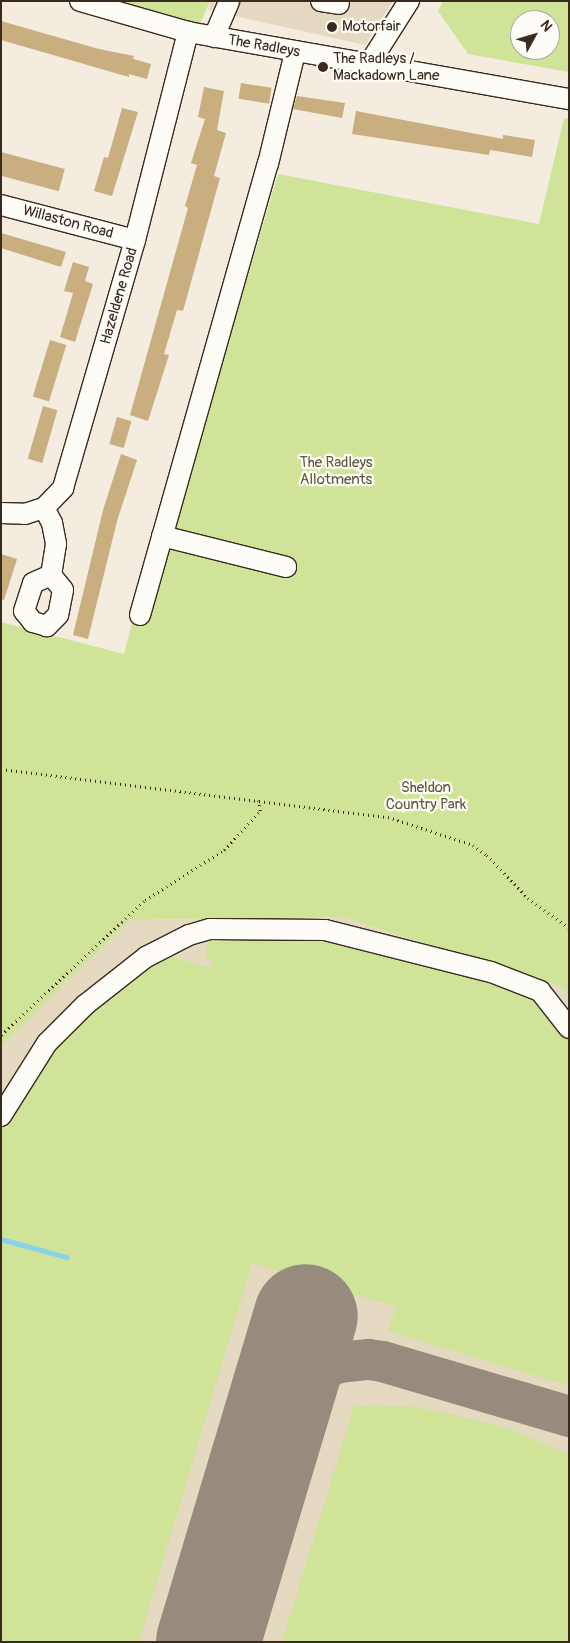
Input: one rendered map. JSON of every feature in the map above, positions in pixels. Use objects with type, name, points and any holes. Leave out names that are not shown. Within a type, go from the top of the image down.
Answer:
[{"type":"street","name":"The Radleys","points":[[80,1],[188,32],[569,99]]},
{"type":"street","points":[[214,37],[229,1]]},
{"type":"street","points":[[369,64],[409,1]]},
{"type":"street","name":"Hazeldene Road","points":[[44,508],[63,488],[135,240],[188,32]]},
{"type":"street","points":[[140,615],[268,164],[296,52]]},
{"type":"street","name":"Willaston Road","points":[[1,205],[135,240]]},
{"type":"street","points":[[1,513],[25,514],[44,508],[52,523],[56,544],[50,575]]},
{"type":"street","points":[[162,536],[286,567]]},
{"type":"street","points":[[1,1116],[48,1043],[85,1005],[146,957],[188,935],[210,929],[325,930],[491,972],[540,991],[569,1028]]},
{"type":"path","points":[[1,769],[388,816],[456,837],[487,855],[528,898],[569,928]]},
{"type":"path","points":[[1,1035],[145,900],[224,850],[260,811],[258,800]]},
{"type":"shaded area","name":"Motorfair","points":[[210,1],[393,1],[365,45],[208,10]]},
{"type":"shaded area","points":[[341,917],[562,987],[569,998],[569,1642],[1,1642],[1,1046],[129,920]]},
{"type":"green space","points":[[115,1],[210,1],[200,24]]},
{"type":"green space","points":[[443,1],[569,1],[569,72],[468,54],[438,11]]},
{"type":"green space","points":[[564,118],[569,119],[569,998],[562,987],[341,917],[130,920],[1,1046],[1,622],[124,654],[150,556],[168,546],[278,174],[539,224]]},
{"type":"green space","points":[[327,935],[535,994],[569,1036],[569,1386],[388,1331],[396,1307],[252,1263],[139,1642],[1,1642],[1,1127],[60,1037],[164,954],[210,968],[212,961],[205,959],[209,937]]},
{"type":"green space","points":[[354,1406],[416,1407],[510,1429],[569,1454],[569,1642],[282,1642]]},
{"type":"building","points":[[1,21],[99,49],[134,56],[133,59],[151,64],[147,79],[129,74],[129,77],[1,40]]},
{"type":"building","points":[[241,83],[272,88],[269,104],[238,99]]},
{"type":"building","points":[[204,87],[224,91],[217,130],[226,133],[214,176],[220,178],[183,311],[177,310],[164,354],[169,355],[148,421],[130,415],[188,208],[185,206],[197,165],[191,163],[205,119],[198,117]]},
{"type":"building","points":[[297,96],[345,103],[342,118],[293,109]]},
{"type":"building","points":[[122,108],[138,112],[112,196],[94,191],[104,157],[108,158]]},
{"type":"building","points":[[356,111],[503,139],[503,135],[535,140],[532,157],[490,150],[489,155],[352,134]]},
{"type":"building","points":[[1,152],[65,169],[59,191],[1,176]]},
{"type":"building","points":[[1,233],[66,252],[61,267],[1,248]]},
{"type":"building","points":[[73,262],[89,267],[85,281],[93,284],[75,342],[60,337],[73,293],[64,291]]},
{"type":"building","points":[[50,340],[66,345],[49,401],[33,396]]},
{"type":"building","points":[[43,406],[57,410],[42,463],[28,459]]},
{"type":"building","points":[[117,417],[131,421],[124,448],[109,444]]},
{"type":"building","points":[[121,454],[137,460],[117,521],[88,639],[73,635],[103,510]]},
{"type":"building","points":[[1,554],[17,559],[4,600],[1,599]]},
{"type":"waterway","points":[[1,1239],[67,1257]]},
{"type":"taxiway","points":[[279,1408],[315,1373],[338,1362],[368,1359],[382,1361],[569,1416]]},
{"type":"runway","points":[[208,1642],[306,1316]]},
{"type":"place","name":"Motorfair","points":[[332,27]]},
{"type":"place","name":"The Radleys / Mackadown Lane","points":[[323,67]]},
{"type":"park label","name":"The Radleys Allotments","points":[[336,470]]},
{"type":"park label","name":"Sheldon Country Park","points":[[426,796]]}]
